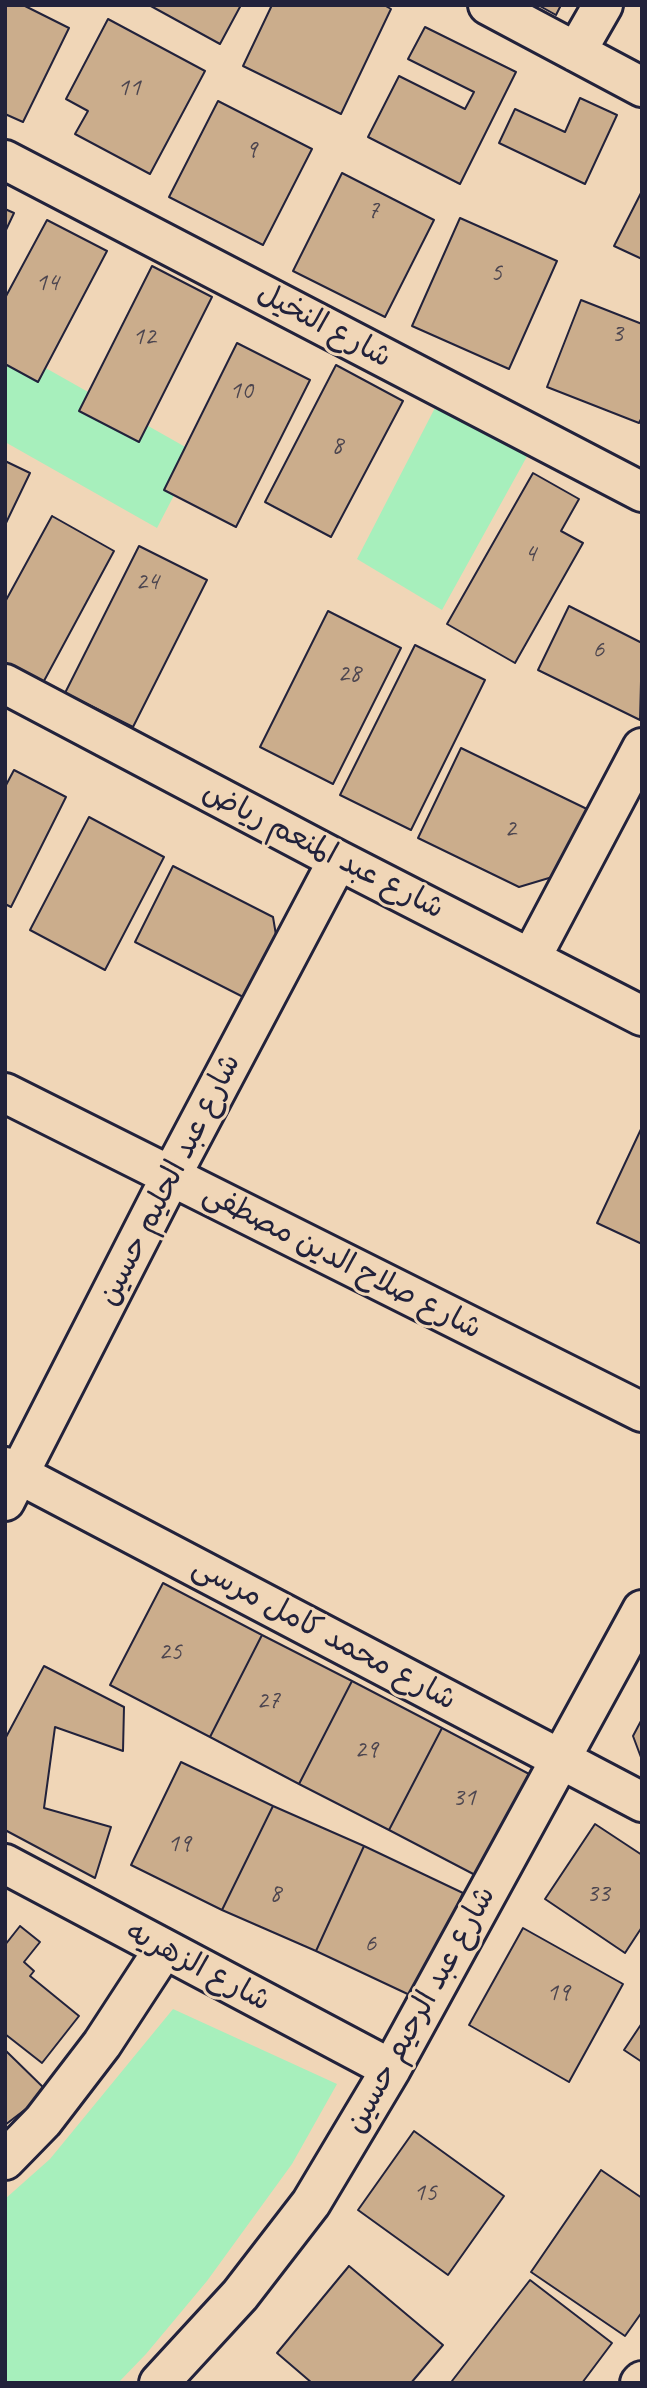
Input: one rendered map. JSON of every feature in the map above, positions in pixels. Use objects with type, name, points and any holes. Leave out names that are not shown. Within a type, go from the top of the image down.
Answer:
[{"type":"street","points":[[488,5],[641,84]]},
{"type":"street","points":[[576,52],[603,5]]},
{"type":"street","name":"شارع النخيل","points":[[5,160],[642,492]]},
{"type":"street","name":"شارع عبد المنعم رياض","points":[[5,684],[338,860],[642,1016]]},
{"type":"street","points":[[531,958],[642,748]]},
{"type":"street","name":"شارع عبد الحليم حسين","points":[[10,1481],[338,860]]},
{"type":"street","name":"شارع صلاح الدين مصطفى","points":[[5,1093],[642,1412]]},
{"type":"street","name":"شارع محمد كامل مرسى","points":[[10,1481],[642,1802]]},
{"type":"street","name":"شارع عبد الرحيم حسين","points":[[159,2383],[240,2295],[311,2203],[391,2069],[642,1610]]},
{"type":"street","name":"شارع الزهريه","points":[[5,1864],[391,2069]]},
{"type":"street","points":[[5,2160],[43,2121],[102,2044],[164,1949]]},
{"type":"green space","points":[[5,345],[196,453],[157,528],[5,442]]},
{"type":"green space","points":[[438,402],[530,451],[442,610],[357,559]]},
{"type":"green space","points":[[173,2009],[337,2084],[292,2164],[207,2281],[118,2383],[5,2383],[5,2199],[50,2159]]},
{"type":"building","points":[[5,5],[23,5],[69,28],[23,122],[5,114]]},
{"type":"building","points":[[149,5],[241,5],[220,44]]},
{"type":"building","points":[[272,5],[384,5],[391,9],[341,114],[243,66]]},
{"type":"building","points":[[538,5],[561,5],[556,15]]},
{"type":"building","points":[[108,19],[205,71],[150,174],[75,134],[88,111],[66,99]]},
{"type":"building","points":[[425,27],[516,72],[460,184],[368,137],[399,76],[465,109],[474,92],[408,59]]},
{"type":"building","points":[[580,98],[617,115],[585,184],[499,143],[515,109],[565,132]]},
{"type":"building","points":[[218,101],[312,149],[263,245],[169,197]]},
{"type":"building","points":[[342,173],[434,220],[385,317],[293,271]]},
{"type":"building","points":[[642,191],[642,259],[614,246]]},
{"type":"building","points":[[5,209],[14,213],[5,232]]},
{"type":"building","points":[[460,218],[557,261],[509,369],[412,326]]},
{"type":"building","points":[[47,220],[107,251],[38,382],[5,364],[5,298]]},
{"type":"building","points":[[152,266],[212,297],[139,442],[79,411]]},
{"type":"building","points":[[581,300],[642,324],[642,417],[639,423],[547,387]]},
{"type":"building","points":[[237,343],[310,380],[236,527],[164,490]]},
{"type":"building","points":[[336,365],[403,401],[331,537],[265,502]]},
{"type":"building","points":[[5,461],[30,473],[5,525]]},
{"type":"building","points":[[533,473],[579,499],[561,531],[583,543],[515,663],[447,624]]},
{"type":"building","points":[[52,516],[114,551],[38,692],[5,674],[5,602]]},
{"type":"building","points":[[139,546],[207,580],[133,727],[65,693]]},
{"type":"building","points":[[569,606],[642,643],[640,720],[538,670]]},
{"type":"building","points":[[328,611],[401,648],[333,784],[260,747]]},
{"type":"building","points":[[415,645],[485,680],[411,830],[340,795]]},
{"type":"building","points":[[461,748],[589,810],[559,875],[519,887],[418,838]]},
{"type":"building","points":[[14,770],[66,797],[11,907],[5,904],[5,787]]},
{"type":"building","points":[[89,817],[164,857],[105,970],[30,930]]},
{"type":"building","points":[[173,866],[273,917],[280,959],[257,1004],[135,942]]},
{"type":"building","points":[[642,1127],[642,1244],[597,1223]]},
{"type":"building","points":[[163,1583],[262,1635],[210,1737],[110,1685]]},
{"type":"building","points":[[262,1635],[352,1681],[299,1784],[210,1737]]},
{"type":"building","points":[[44,1666],[124,1707],[123,1751],[55,1727],[44,1808],[111,1827],[95,1878],[5,1830],[5,1739]]},
{"type":"building","points":[[352,1681],[442,1728],[389,1830],[299,1784]]},
{"type":"building","points":[[642,1719],[642,1760],[633,1736]]},
{"type":"building","points":[[442,1728],[531,1775],[479,1877],[389,1830]]},
{"type":"building","points":[[181,1762],[273,1806],[222,1910],[131,1865]]},
{"type":"building","points":[[273,1806],[364,1846],[316,1951],[222,1910]]},
{"type":"building","points":[[595,1824],[642,1855],[642,1927],[625,1953],[545,1899]]},
{"type":"building","points":[[364,1846],[463,1893],[414,1997],[316,1951]]},
{"type":"building","points":[[20,1926],[40,1942],[24,1962],[34,1971],[30,1976],[79,2016],[42,2063],[5,2034],[5,1945]]},
{"type":"building","points":[[523,1928],[623,1984],[569,2082],[469,2025]]},
{"type":"building","points":[[642,2023],[642,2062],[624,2050]]},
{"type":"building","points":[[5,2050],[48,2092],[5,2125]]},
{"type":"building","points":[[414,2131],[504,2196],[448,2275],[358,2210]]},
{"type":"building","points":[[601,2170],[642,2198],[642,2312],[625,2336],[531,2272]]},
{"type":"building","points":[[349,2266],[443,2345],[411,2383],[312,2383],[277,2353]]},
{"type":"building","points":[[530,2280],[612,2343],[582,2383],[454,2383],[452,2381]]}]
